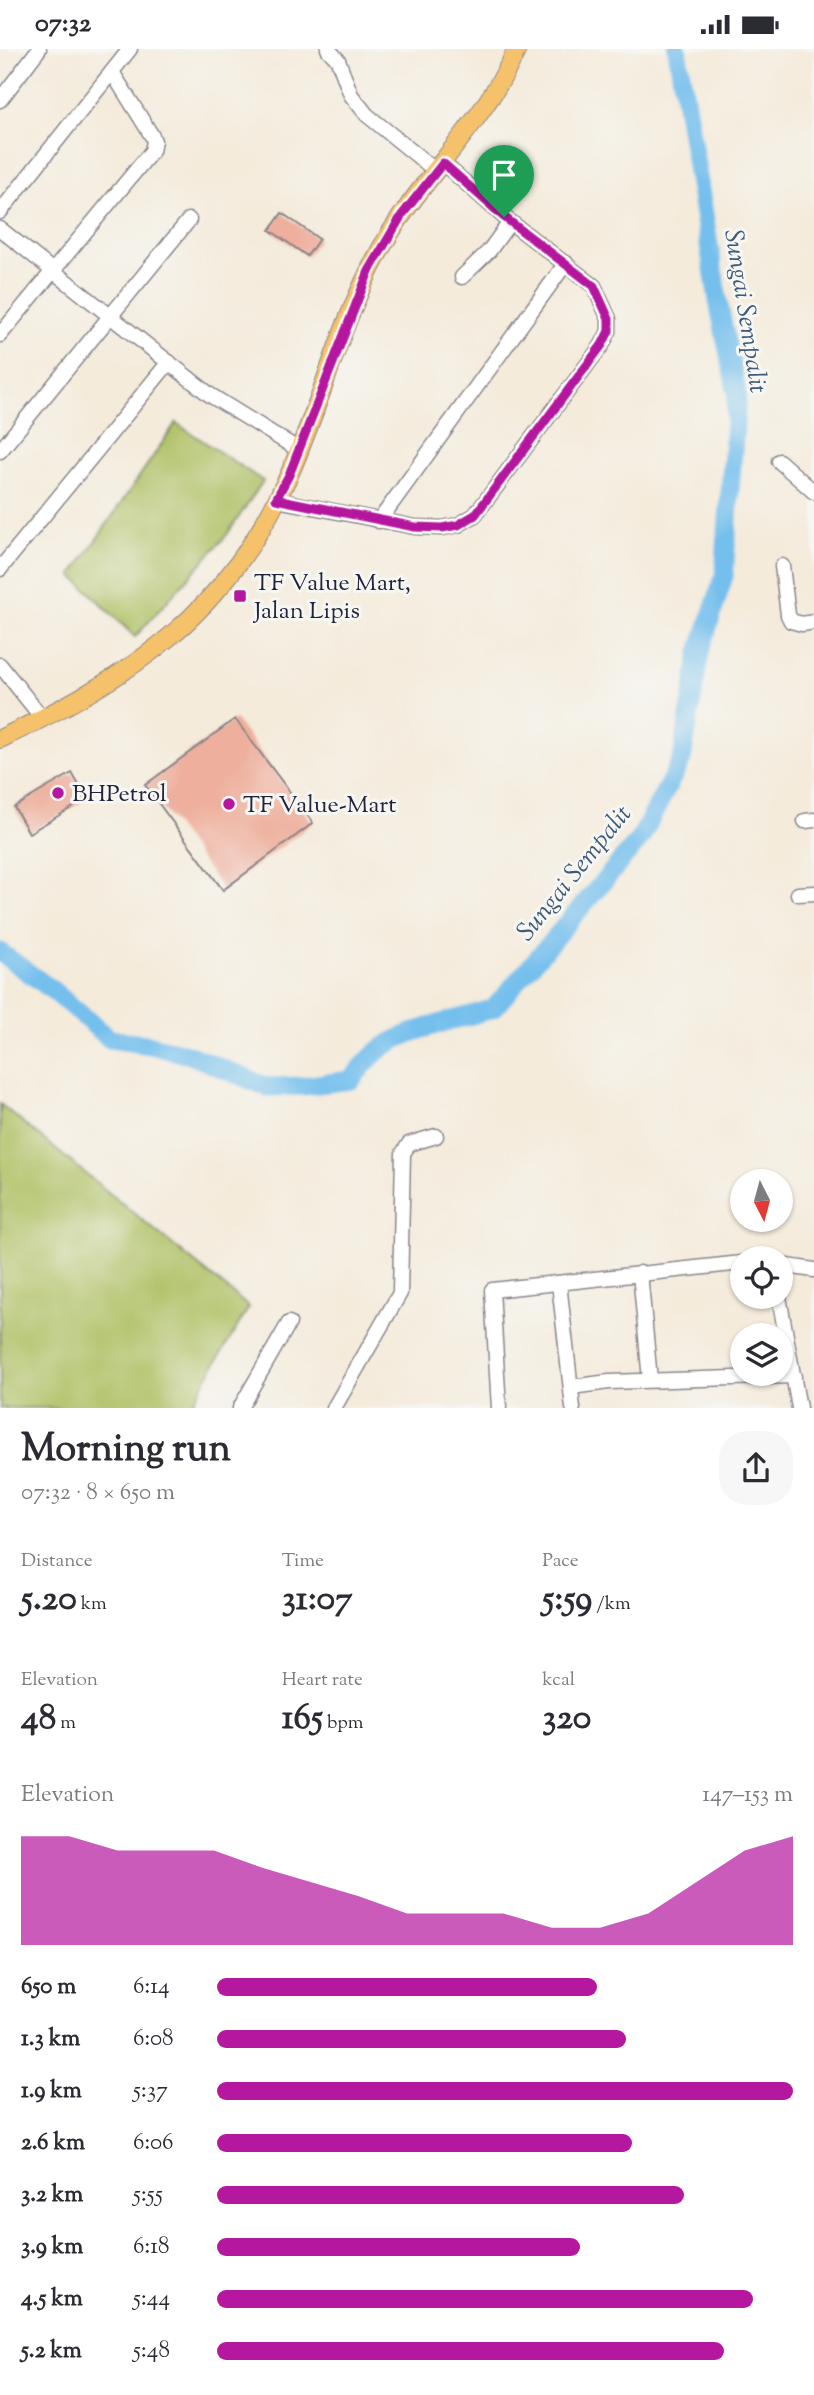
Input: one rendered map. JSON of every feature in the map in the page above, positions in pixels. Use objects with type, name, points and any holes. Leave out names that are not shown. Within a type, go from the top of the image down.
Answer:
[{"type":"main road","points":[[0,740],[43,719],[128,670],[179,631],[219,590],[244,557],[299,450],[369,271],[402,215],[496,91],[517,49]]},
{"type":"street","points":[[0,100],[39,49]]},
{"type":"street","points":[[0,212],[130,49]]},
{"type":"street","points":[[276,499],[379,521],[442,528],[458,525],[475,515],[602,345],[609,331],[609,319],[604,304],[594,286],[367,115],[351,95],[338,60],[327,49]]},
{"type":"street","points":[[0,335],[153,146],[152,136],[112,72]]},
{"type":"street","points":[[0,451],[189,220]]},
{"type":"street","points":[[462,277],[489,251],[510,222]]},
{"type":"street","points":[[0,229],[210,395],[299,450]]},
{"type":"street","points":[[379,521],[566,264]]},
{"type":"street","points":[[0,569],[169,362]]},
{"type":"street","points":[[779,461],[814,492]]},
{"type":"street","points":[[782,566],[791,621],[802,624],[814,622]]},
{"type":"street","points":[[0,665],[43,719]]},
{"type":"street","points":[[798,894],[814,893]]},
{"type":"street","points":[[334,1408],[400,1293],[403,1153],[409,1144],[436,1136]]},
{"type":"street","points":[[499,1408],[492,1290],[730,1264]]},
{"type":"street","points":[[793,1267],[814,1270]]},
{"type":"street","points":[[640,1273],[650,1380]]},
{"type":"street","points":[[559,1283],[573,1408]]},
{"type":"street","points":[[781,1309],[799,1408]]},
{"type":"street","points":[[240,1408],[289,1323]]},
{"type":"street","points":[[571,1387],[609,1382],[794,1376]]},
{"type":"green space","points":[[176,423],[263,481],[226,536],[135,637],[72,575]]},
{"type":"green space","points":[[0,1104],[249,1307],[189,1408],[0,1408]]},
{"type":"building","points":[[282,213],[319,239],[307,256],[270,230]]},
{"type":"building","name":"TF Value-Mart","points":[[235,719],[313,823],[223,890],[145,785]]},
{"type":"building","points":[[72,773],[87,799],[29,833],[14,807]]},
{"type":"waterway","name":"Sungai Sempalit","points":[[0,952],[51,989],[110,1039],[151,1045],[190,1055],[267,1087],[351,1080],[377,1052],[401,1037],[494,1008],[640,839],[682,759],[700,652],[724,576],[737,394],[719,306],[677,49]]},
{"type":"place","name":"TF Value Mart, Jalan Lipis","points":[[240,596]]},
{"type":"place","name":"BHPetrol","points":[[58,793]]},
{"type":"place","name":"TF Value-Mart","points":[[229,804]]},
{"type":"route","points":[[443,163],[504,217],[594,286],[609,319],[609,331],[602,345],[475,515],[458,525],[442,528],[415,527],[276,499],[289,475],[369,271],[402,215],[436,171],[443,163]]}]
